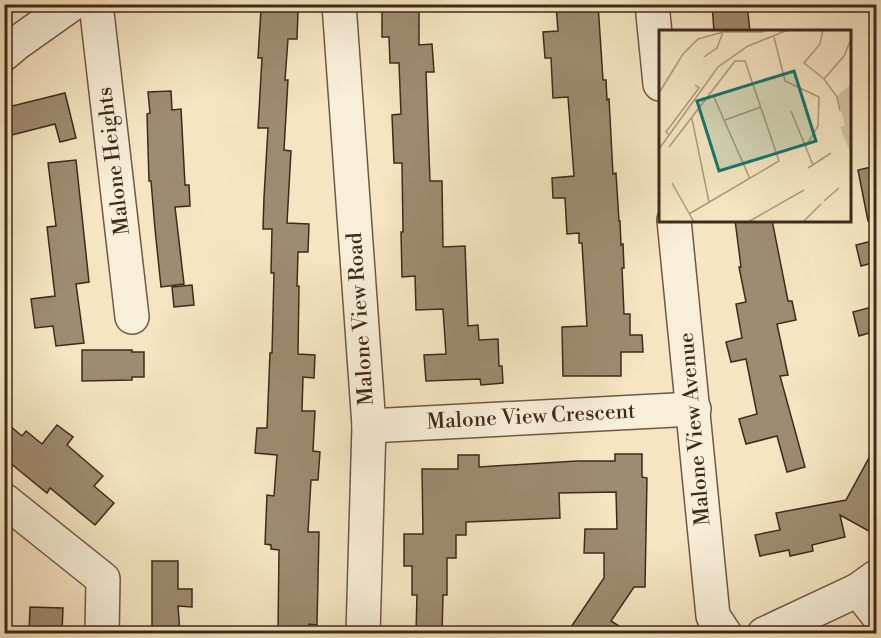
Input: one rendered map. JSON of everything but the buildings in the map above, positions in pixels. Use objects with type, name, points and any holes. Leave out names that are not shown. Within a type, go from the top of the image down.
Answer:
[{"type":"street","points":[[4,54],[72,4]]},
{"type":"street","name":"Malone Heights","points":[[96,4],[132,317]]},
{"type":"street","name":"Malone View Road","points":[[339,4],[369,426],[363,633]]},
{"type":"street","points":[[652,4],[659,74]]},
{"type":"street","name":"Malone View Avenue","points":[[674,222],[694,409],[712,616],[725,633]]},
{"type":"street","name":"Malone View Crescent","points":[[369,426],[694,409]]},
{"type":"street","points":[[4,500],[103,579],[102,633]]},
{"type":"street","points":[[764,633],[870,593]]}]
